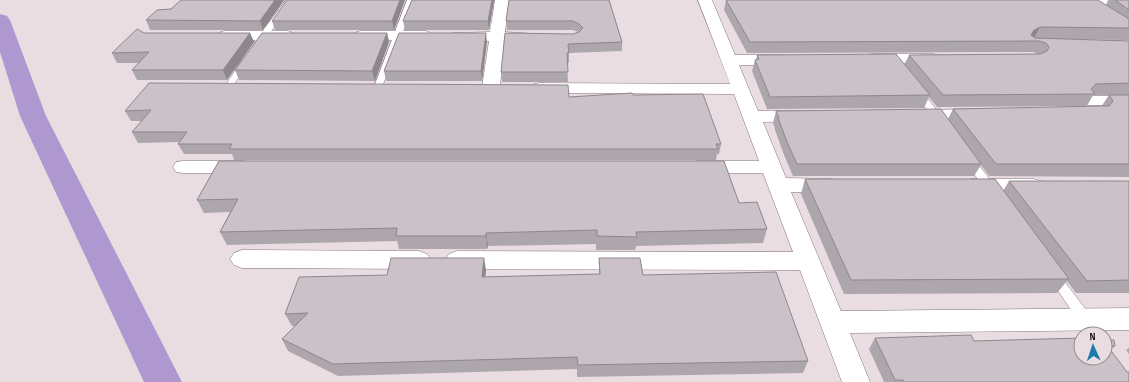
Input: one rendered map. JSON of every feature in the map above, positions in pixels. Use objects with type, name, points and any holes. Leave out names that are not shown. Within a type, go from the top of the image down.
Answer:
[{"type":"street","points":[[502,0],[498,36],[499,88],[740,89]]},
{"type":"street","points":[[1064,2],[1093,4],[1129,2]]},
{"type":"street","points":[[711,3],[740,89],[856,382]]},
{"type":"street","points":[[210,36],[256,47],[303,36]]},
{"type":"street","points":[[342,36],[543,36]]},
{"type":"street","points":[[861,59],[897,65],[947,59]]},
{"type":"street","points":[[729,60],[798,60]]},
{"type":"street","points":[[1088,109],[1129,101]]},
{"type":"street","points":[[897,115],[940,120],[999,114]]},
{"type":"street","points":[[751,116],[820,116]]},
{"type":"street","points":[[183,167],[262,167]]},
{"type":"street","points":[[676,167],[775,176],[848,186]]},
{"type":"street","points":[[950,186],[994,193],[1051,186]]},
{"type":"street","points":[[242,259],[808,261]]},
{"type":"street","points":[[1095,326],[1129,319]]},
{"type":"street","points":[[832,322],[1073,327]]},
{"type":"lane","points":[[229,86],[290,0]]},
{"type":"lane","points":[[378,87],[411,0]]},
{"type":"lane","points":[[911,84],[940,120]]},
{"type":"lane","points":[[962,150],[994,193]]},
{"type":"lane","points":[[1050,270],[1089,326]]},
{"type":"building","points":[[181,0],[275,0],[260,21],[146,20],[157,10],[171,9]]},
{"type":"building","points":[[287,0],[400,0],[392,21],[272,21]]},
{"type":"building","points":[[412,0],[492,0],[488,21],[403,21]]},
{"type":"building","points":[[509,0],[609,0],[622,42],[568,44],[568,72],[501,72],[505,33],[573,34],[579,32],[583,28],[573,21],[506,21]]},
{"type":"building","points":[[726,0],[1098,0],[1129,19],[1129,28],[1040,27],[1034,30],[1031,35],[1035,38],[1129,41],[1129,83],[1096,84],[1091,89],[1095,94],[943,95],[909,55],[1040,54],[1047,51],[1049,47],[1046,43],[1039,41],[750,42]]},
{"type":"building","points":[[1115,0],[1129,0],[1129,10]]},
{"type":"building","points":[[137,29],[144,33],[250,33],[223,70],[132,70],[149,52],[112,53]]},
{"type":"building","points":[[262,33],[387,33],[372,71],[235,70]]},
{"type":"building","points":[[399,33],[486,33],[481,71],[384,71]]},
{"type":"building","points":[[896,54],[930,95],[770,97],[755,60],[759,59],[757,55]]},
{"type":"building","points":[[149,83],[568,85],[569,97],[632,93],[633,95],[703,94],[721,144],[716,144],[718,149],[229,149],[232,144],[178,144],[187,132],[132,132],[151,110],[125,111]]},
{"type":"building","points":[[1109,95],[1129,95],[1129,164],[996,164],[953,109],[1109,106],[1113,101]]},
{"type":"building","points":[[941,109],[981,164],[797,164],[776,111]]},
{"type":"building","points":[[219,161],[724,161],[739,203],[757,202],[767,229],[636,232],[637,237],[597,236],[597,230],[486,233],[486,236],[396,236],[397,228],[220,232],[238,199],[197,200]]},
{"type":"building","points":[[805,179],[995,179],[1069,279],[851,280]]},
{"type":"building","points":[[1009,181],[1129,181],[1129,280],[1087,281]]},
{"type":"building","points":[[391,258],[484,258],[482,277],[600,274],[599,258],[640,258],[643,275],[776,272],[808,361],[578,365],[577,357],[333,364],[282,339],[308,313],[285,314],[299,277],[387,275]]},
{"type":"building","points":[[971,335],[974,341],[1073,338],[1073,366],[1113,366],[1113,353],[1127,372],[1129,372],[1129,382],[904,382],[903,380],[895,380],[875,338]]},
{"type":"waterway","points":[[0,20],[33,116],[163,382]]}]
